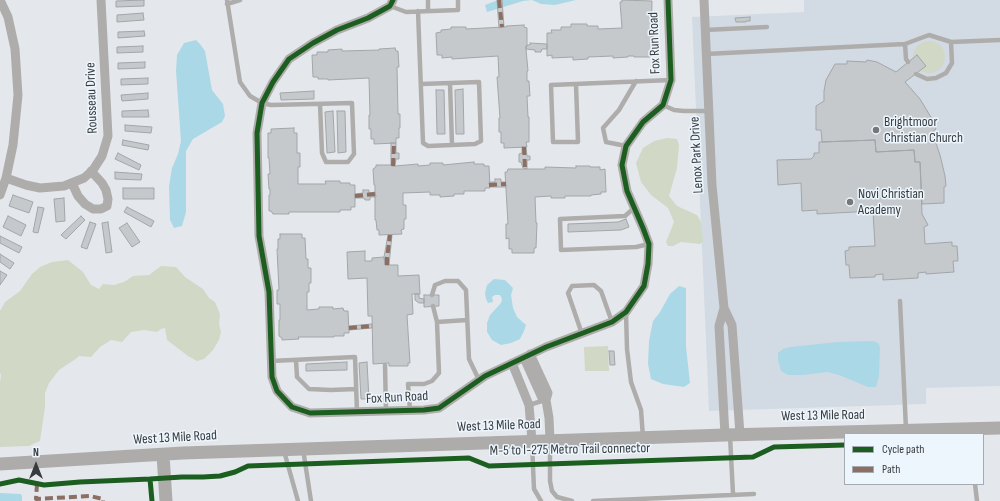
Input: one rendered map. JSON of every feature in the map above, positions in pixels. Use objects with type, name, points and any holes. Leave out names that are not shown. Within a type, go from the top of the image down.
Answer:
[{"type":"street","points":[[0,0],[8,17],[15,49],[18,95],[13,145],[6,178],[0,195]]},
{"type":"street","name":"Rousseau Drive","points":[[6,178],[40,188],[64,186],[84,178],[102,156],[108,136],[101,0]]},
{"type":"street","name":"Fox Run Road","points":[[391,3],[368,18],[337,30],[313,43],[289,60],[273,82],[262,103],[257,133],[259,236],[269,292],[272,378],[277,390],[292,407],[310,413],[439,408],[479,380],[512,363],[612,322],[626,312],[644,286],[648,264],[649,244],[644,228],[627,191],[622,165],[626,146],[642,122],[663,105],[671,80],[668,0]]},
{"type":"street","name":"Lenox Park Drive","points":[[704,0],[712,185],[724,308],[732,325],[736,379],[732,434]]},
{"type":"street","points":[[72,183],[78,196],[85,204],[93,209],[101,209],[107,206],[108,199],[106,190],[91,171]]},
{"type":"street","name":"Lenox Park Drive","points":[[724,308],[719,326],[721,380],[732,434]]},
{"type":"street","points":[[527,356],[548,393],[546,400],[550,418],[550,440]]},
{"type":"street","points":[[512,363],[529,405],[532,441]]},
{"type":"street","points":[[721,380],[736,379]]},
{"type":"street","name":"West 13 Mile Road","points":[[0,464],[163,454],[283,449],[732,434],[906,430],[971,431],[1000,428]]},
{"type":"street","points":[[163,454],[166,501]]},
{"type":"lane","points":[[240,0],[227,2],[240,82],[250,96],[262,103],[271,105],[352,103],[354,154],[348,162],[326,162],[322,153],[320,104]]},
{"type":"lane","points":[[428,0],[428,11]]},
{"type":"lane","points":[[391,3],[406,12],[458,10],[458,0]]},
{"type":"lane","points":[[418,11],[423,143],[428,146],[475,144],[481,140],[479,82],[421,84]]},
{"type":"lane","points":[[705,30],[767,27]]},
{"type":"lane","points":[[706,54],[905,44],[929,35],[951,42],[1000,40]]},
{"type":"lane","points":[[916,74],[927,79],[936,78],[946,73],[952,63],[951,42]]},
{"type":"lane","points":[[905,44],[906,59],[908,62]]},
{"type":"lane","points":[[576,84],[578,142],[553,142],[551,86],[576,84],[636,81],[671,80]]},
{"type":"lane","points":[[626,146],[606,142],[603,128],[619,110],[636,81]]},
{"type":"lane","points":[[450,83],[452,145]]},
{"type":"lane","points":[[663,105],[674,110],[708,111]]},
{"type":"lane","points":[[634,208],[625,216],[560,219],[561,250],[636,247],[649,244]]},
{"type":"lane","points":[[432,295],[435,285],[445,281],[458,281],[466,290],[470,359],[479,380]]},
{"type":"lane","points":[[582,334],[568,293],[572,286],[594,285],[601,291],[612,322]]},
{"type":"lane","points":[[900,301],[906,430]]},
{"type":"lane","points":[[410,410],[408,384],[424,384],[432,381],[439,373],[437,322],[433,306]]},
{"type":"lane","points":[[626,312],[627,349],[631,382],[641,410],[643,437]]},
{"type":"lane","points":[[437,322],[468,320]]},
{"type":"lane","points":[[271,361],[355,357],[358,412]]},
{"type":"lane","points":[[296,360],[297,377],[309,389],[356,389]]},
{"type":"lane","points":[[385,365],[386,411]]},
{"type":"lane","points":[[529,405],[546,400]]},
{"type":"lane","points":[[732,434],[733,494]]},
{"type":"lane","points":[[550,440],[550,481],[552,491],[557,497],[567,501],[572,501]]},
{"type":"lane","points":[[532,441],[534,489],[541,501]]},
{"type":"lane","points":[[283,449],[298,501]]},
{"type":"lane","points":[[303,449],[311,501]]},
{"type":"lane","points":[[975,485],[977,501]]},
{"type":"lane","points":[[593,501],[754,494]]},
{"type":"shaded area","name":"Novi Christian Academy","points":[[804,0],[1000,0],[1000,386],[926,388],[926,404],[709,411],[692,17],[804,12]]},
{"type":"green space","points":[[932,41],[938,43],[943,48],[945,57],[943,66],[938,71],[926,73],[920,71],[915,66],[913,54],[915,48],[920,43]]},
{"type":"green space","points":[[667,138],[677,139],[679,145],[677,168],[669,196],[677,206],[697,215],[701,222],[703,242],[700,244],[681,242],[673,246],[668,246],[666,242],[674,222],[668,208],[651,195],[641,182],[636,163],[643,148],[654,141]]},
{"type":"green space","points":[[68,260],[83,272],[91,285],[99,289],[103,284],[114,285],[124,282],[133,276],[149,275],[161,266],[176,267],[185,277],[203,289],[209,298],[215,302],[220,314],[219,324],[221,332],[219,340],[213,350],[204,359],[197,361],[167,340],[165,328],[157,332],[144,330],[131,332],[122,342],[111,340],[100,347],[91,357],[79,356],[59,370],[49,383],[45,393],[45,407],[40,441],[29,446],[0,447],[0,311],[5,302],[20,291],[32,274],[40,267],[52,262]]},
{"type":"green space","points":[[608,346],[609,371],[585,371],[584,347]]},
{"type":"water","points":[[498,0],[532,0],[523,1],[487,12],[485,5]]},
{"type":"water","points":[[532,0],[576,0],[555,5],[541,4]]},
{"type":"water","points":[[196,40],[205,51],[212,90],[223,104],[225,116],[222,122],[193,139],[186,151],[186,212],[182,226],[174,228],[170,220],[169,186],[172,168],[178,154],[181,141],[176,71],[177,55],[184,43]]},
{"type":"water","points":[[494,279],[505,280],[513,288],[511,295],[513,308],[517,317],[526,325],[520,339],[501,345],[492,340],[487,332],[487,323],[490,315],[501,303],[502,299],[500,295],[495,295],[492,297],[493,302],[488,303],[486,299],[485,293],[487,285]]},
{"type":"water","points":[[679,286],[686,288],[686,347],[690,383],[684,387],[663,384],[651,379],[648,364],[649,341],[653,321],[670,294]]},
{"type":"water","points":[[873,341],[878,343],[880,347],[879,376],[876,387],[868,387],[839,375],[827,372],[804,375],[788,375],[781,371],[778,360],[778,353],[783,349],[790,347],[838,342]]},
{"type":"water","points":[[0,493],[21,494],[22,501],[0,501]]},
{"type":"building","points":[[144,0],[144,6],[116,7],[116,1]]},
{"type":"building","points":[[497,0],[502,0],[504,27],[499,28]]},
{"type":"building","points":[[622,0],[652,1],[651,37],[653,36],[654,53],[652,53],[650,57],[628,56],[613,58],[613,56],[588,57],[588,59],[573,60],[573,57],[552,58],[552,55],[547,56],[547,33],[552,33],[551,30],[561,30],[561,27],[571,27],[571,24],[598,26],[598,29],[622,28],[620,2],[622,2]]},
{"type":"building","points":[[143,13],[144,20],[117,22],[117,15]]},
{"type":"building","points":[[750,17],[750,21],[746,22],[736,22],[735,18]]},
{"type":"building","points":[[524,25],[524,27],[527,28],[527,81],[529,81],[530,96],[527,96],[529,142],[526,142],[527,147],[504,148],[504,143],[501,143],[501,132],[499,132],[500,118],[497,77],[499,77],[498,56],[452,59],[452,57],[442,58],[442,55],[437,55],[436,33],[441,32],[441,30],[451,29],[451,27],[466,27],[466,29]]},
{"type":"building","points":[[144,31],[145,36],[118,38],[118,32]]},
{"type":"building","points":[[530,43],[547,44],[547,49],[542,49],[541,52],[535,52],[535,50],[526,49],[526,46],[531,44]]},
{"type":"building","points":[[143,46],[143,52],[117,53],[117,47]]},
{"type":"building","points":[[395,48],[396,51],[398,51],[399,67],[397,67],[398,114],[400,114],[399,138],[396,138],[396,143],[374,144],[374,139],[371,139],[371,129],[369,129],[369,78],[328,80],[313,77],[312,55],[317,55],[317,52],[328,52],[328,50],[379,50]]},
{"type":"building","name":"Brightmoor Christian Church","points":[[917,55],[926,66],[905,82],[920,99],[936,129],[932,132],[945,176],[946,186],[944,187],[944,203],[922,204],[920,162],[915,162],[914,150],[876,152],[875,140],[822,142],[821,130],[816,130],[816,106],[824,101],[826,80],[835,64],[847,64],[847,61],[866,62],[867,60],[877,62],[896,72]]},
{"type":"building","points":[[145,62],[145,68],[118,69],[118,63]]},
{"type":"building","points":[[148,78],[148,84],[121,85],[121,79]]},
{"type":"building","points":[[463,89],[464,134],[456,134],[455,90]]},
{"type":"building","points":[[436,90],[444,90],[445,134],[437,134]]},
{"type":"building","points":[[314,91],[314,99],[281,100],[280,93]]},
{"type":"building","points":[[148,93],[148,99],[122,101],[121,95]]},
{"type":"building","points":[[148,110],[149,117],[122,117],[122,111]]},
{"type":"building","points":[[333,111],[335,152],[327,153],[325,112]]},
{"type":"building","points":[[337,111],[345,111],[346,152],[338,153]]},
{"type":"building","points":[[125,125],[152,127],[151,133],[125,131]]},
{"type":"building","points":[[294,128],[294,133],[297,133],[297,153],[300,153],[298,184],[326,184],[325,181],[340,181],[340,183],[350,183],[350,185],[355,185],[355,207],[351,207],[351,210],[340,210],[340,212],[289,212],[289,214],[273,214],[269,211],[270,189],[268,174],[270,174],[268,158],[268,133],[271,133],[271,129]]},
{"type":"building","points":[[123,140],[149,145],[148,150],[122,145]]},
{"type":"building","points":[[875,140],[876,152],[914,150],[915,162],[920,162],[922,214],[928,225],[924,227],[925,244],[952,242],[952,246],[957,246],[958,261],[953,261],[954,272],[926,274],[926,272],[918,273],[918,278],[883,280],[883,274],[875,275],[875,277],[850,278],[849,265],[846,265],[845,251],[849,250],[849,247],[875,246],[873,211],[817,214],[817,210],[802,211],[801,183],[778,185],[777,160],[811,159],[814,156],[814,153],[819,153],[819,142]]},
{"type":"building","points":[[391,143],[396,143],[396,153],[399,153],[399,159],[396,159],[395,166],[391,165]]},
{"type":"building","points":[[522,147],[526,147],[527,156],[530,156],[530,160],[527,160],[527,169],[523,168],[521,162],[519,162],[519,154],[522,153]]},
{"type":"building","points":[[118,153],[141,165],[139,170],[115,159]]},
{"type":"building","points":[[474,162],[474,164],[484,164],[484,166],[489,166],[490,188],[485,188],[485,191],[464,191],[464,194],[454,194],[454,196],[440,197],[440,195],[430,195],[430,192],[403,193],[403,205],[406,205],[406,219],[404,219],[404,229],[401,230],[402,234],[379,235],[379,230],[377,230],[375,220],[375,185],[373,169],[376,165],[395,166],[418,164],[418,166],[430,165],[430,163],[443,163],[443,165]]},
{"type":"building","points":[[576,166],[600,167],[600,170],[605,169],[606,192],[601,192],[601,194],[591,196],[565,196],[565,198],[551,198],[551,196],[535,197],[537,223],[536,248],[534,248],[534,253],[512,253],[512,249],[509,249],[509,238],[506,239],[506,224],[508,224],[505,172],[507,172],[508,169],[545,169],[545,167],[576,168]]},
{"type":"building","points":[[115,172],[142,174],[141,180],[115,179]]},
{"type":"building","points":[[495,179],[501,179],[501,182],[505,182],[506,187],[490,187],[489,182],[495,182]]},
{"type":"building","points":[[123,188],[154,188],[154,199],[123,199]]},
{"type":"building","points":[[363,190],[369,190],[369,193],[375,192],[376,197],[370,197],[370,200],[355,198],[355,194],[363,193]]},
{"type":"building","points":[[13,195],[33,202],[29,213],[9,206]]},
{"type":"building","points":[[64,198],[65,221],[56,222],[54,199]]},
{"type":"building","points":[[38,207],[44,208],[38,233],[33,232]]},
{"type":"building","points":[[127,207],[154,221],[151,227],[124,212]]},
{"type":"building","points":[[8,216],[26,225],[21,236],[3,227]]},
{"type":"building","points":[[81,216],[85,220],[66,239],[61,235]]},
{"type":"building","points":[[626,219],[629,227],[621,230],[568,232],[568,224],[618,222]]},
{"type":"building","points":[[90,222],[96,224],[87,249],[81,247]]},
{"type":"building","points":[[108,222],[112,252],[106,253],[102,223]]},
{"type":"building","points":[[127,223],[140,242],[132,247],[119,228]]},
{"type":"building","points":[[280,234],[302,234],[302,238],[305,238],[306,259],[308,259],[308,268],[311,268],[311,283],[309,283],[309,292],[307,292],[307,310],[319,309],[319,307],[333,307],[333,309],[343,308],[344,311],[348,311],[349,333],[344,333],[344,336],[298,337],[299,339],[282,340],[279,336],[280,304],[277,304],[277,290],[279,290],[277,249]]},
{"type":"building","points":[[388,235],[392,235],[389,265],[385,265],[384,257]]},
{"type":"building","points":[[0,236],[22,247],[19,253],[0,243]]},
{"type":"building","points":[[365,251],[365,261],[372,261],[372,258],[384,257],[385,265],[398,265],[398,276],[419,275],[420,294],[412,294],[413,314],[407,315],[410,363],[408,363],[408,366],[389,366],[389,363],[373,364],[372,316],[368,316],[367,278],[348,279],[347,252]]},
{"type":"building","points":[[0,254],[14,263],[10,269],[0,262]]},
{"type":"building","points":[[0,271],[7,275],[0,285]]},
{"type":"building","points":[[415,294],[419,294],[419,298],[424,299],[424,303],[419,303],[415,300]]},
{"type":"building","points":[[424,295],[439,295],[439,306],[424,307]]},
{"type":"building","points":[[372,324],[372,328],[349,330],[349,326]]},
{"type":"building","points":[[609,351],[614,351],[615,365],[610,365]]},
{"type":"building","points":[[347,362],[347,370],[306,371],[306,364]]},
{"type":"building","points":[[367,362],[369,399],[361,399],[359,363]]},
{"type":"marked path","points":[[499,0],[502,27]]},
{"type":"marked path","points":[[393,166],[394,143]]},
{"type":"marked path","points":[[524,147],[525,169]]},
{"type":"marked path","points":[[489,185],[506,184]]},
{"type":"marked path","points":[[355,196],[376,194]]},
{"type":"marked path","points":[[387,265],[390,235]]},
{"type":"marked path","points":[[349,328],[372,326]]},
{"type":"marked path","points":[[37,484],[36,499],[90,496],[103,499],[103,501]]},
{"type":"cycle path","points":[[393,0],[390,6],[368,18],[337,30],[313,43],[289,59],[273,82],[262,103],[257,133],[259,236],[269,292],[272,377],[277,391],[292,407],[310,413],[424,410],[439,408],[485,376],[546,347],[612,322],[626,312],[644,286],[648,264],[649,244],[627,191],[622,165],[626,146],[643,122],[663,105],[671,80],[668,0]]},
{"type":"cycle path","name":"M-5 to I-275 Metro Trail connector","points":[[152,501],[150,479],[220,476],[235,472],[248,466],[469,458],[489,466],[725,458],[753,457],[774,447],[844,445]]},
{"type":"cycle path","points":[[0,484],[19,480],[44,485],[150,479]]},
{"type":"place","name":"Brightmoor Christian Church","points":[[876,130]]},
{"type":"place","name":"Novi Christian Academy","points":[[850,202]]}]
